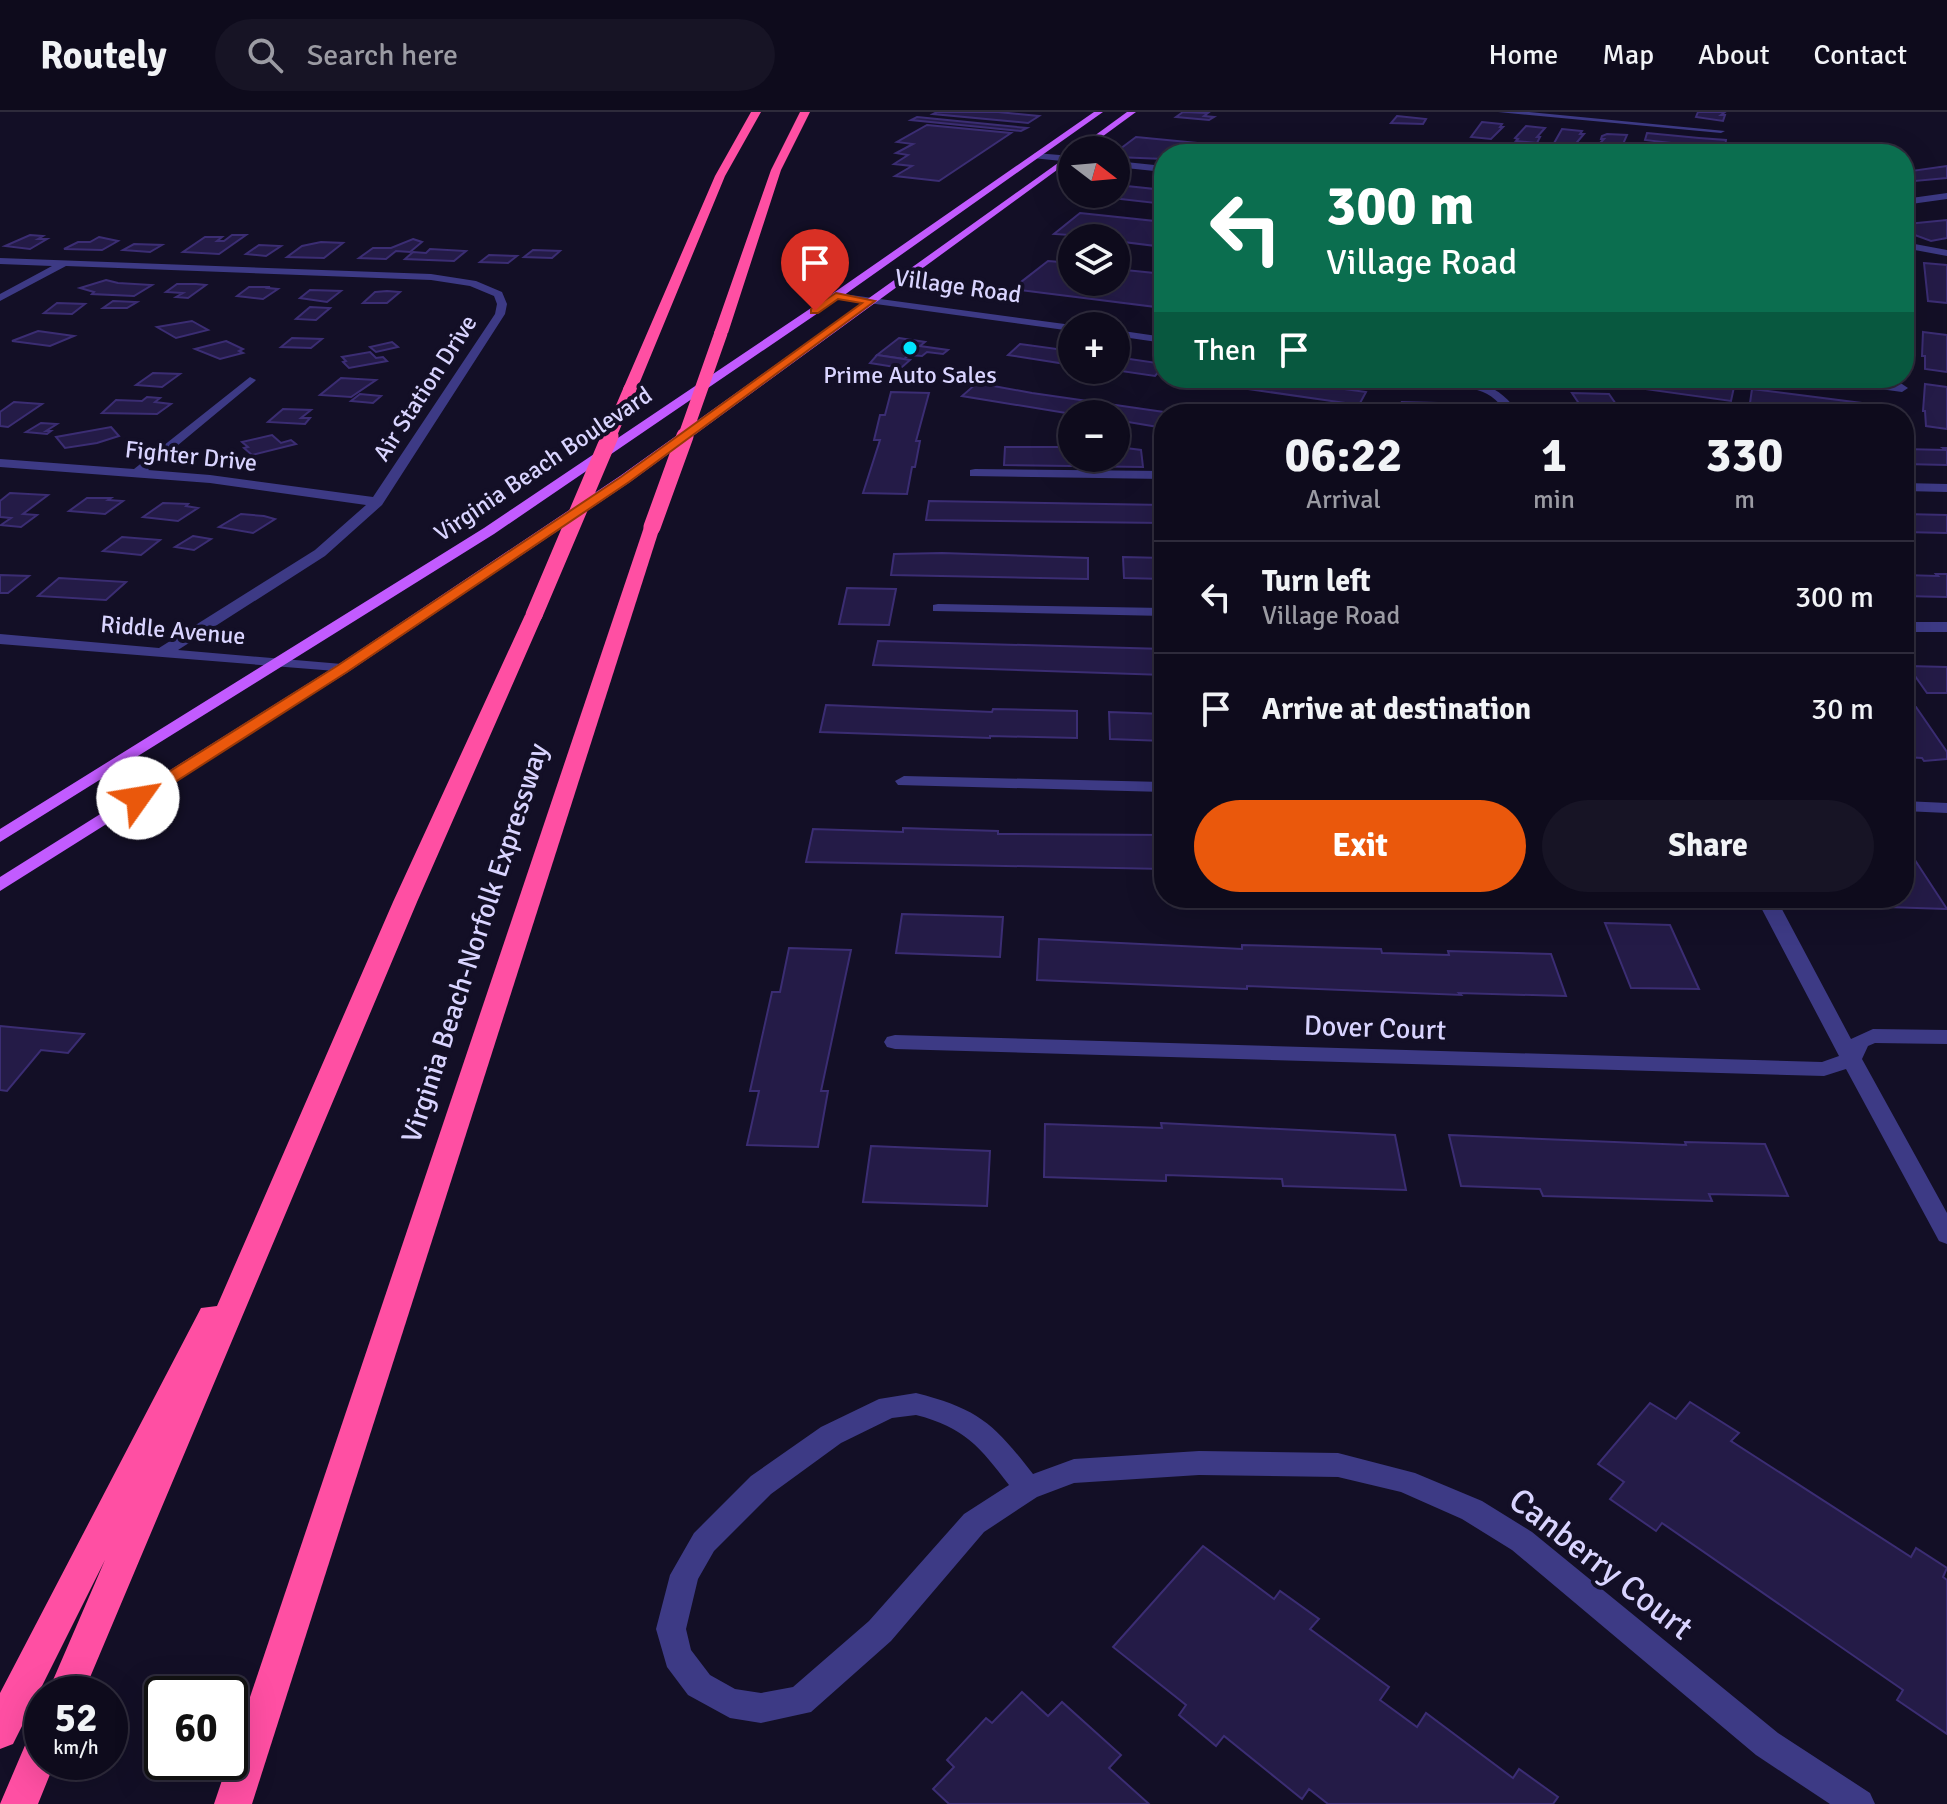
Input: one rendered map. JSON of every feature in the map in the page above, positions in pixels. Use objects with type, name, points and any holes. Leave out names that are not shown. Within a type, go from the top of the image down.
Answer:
[{"type":"highway","name":"Virginia Beach-Norfolk Expressway","points":[[73,1676],[405,902],[534,615],[720,176],[756,112]]},
{"type":"highway","name":"Virginia Beach-Norfolk Expressway","points":[[233,1804],[652,527],[776,170],[805,112]]},
{"type":"highway","points":[[0,1731],[314,1114]]},
{"type":"highway","points":[[241,1804],[266,1703]]},
{"type":"highway","points":[[18,1804],[28,1780]]},
{"type":"main road","name":"Virginia Beach Boulevard","points":[[0,837],[489,531],[836,296],[1099,112]]},
{"type":"main road","points":[[1099,136],[1132,112]]},
{"type":"main road","name":"Virginia Beach Boulevard","points":[[0,885],[342,669],[625,479],[1058,167]]},
{"type":"street","points":[[1502,112],[1721,131]]},
{"type":"street","points":[[1035,156],[1058,157]]},
{"type":"street","points":[[1130,165],[1154,168]]},
{"type":"street","points":[[1914,201],[1947,196]]},
{"type":"street","points":[[1914,247],[1947,253]]},
{"type":"street","name":"Air Station Drive","points":[[0,261],[431,277],[472,283],[498,294],[502,304],[500,314],[377,502],[320,553],[162,653]]},
{"type":"street","points":[[0,298],[65,263]]},
{"type":"street","name":"Village Road","points":[[836,296],[1058,326]]},
{"type":"street","points":[[1130,335],[1154,339]]},
{"type":"street","points":[[137,473],[250,380]]},
{"type":"street","points":[[1482,388],[1502,398],[1506,404]]},
{"type":"street","name":"Fighter Drive","points":[[0,463],[295,489],[377,502]]},
{"type":"street","points":[[975,473],[1154,475]]},
{"type":"street","points":[[1914,487],[1947,488]]},
{"type":"street","points":[[938,608],[1154,612]]},
{"type":"street","points":[[1914,627],[1947,627]]},
{"type":"street","name":"Riddle Avenue","points":[[0,639],[342,669]]},
{"type":"street","points":[[904,781],[1154,787]]},
{"type":"street","points":[[1914,806],[1947,808]]},
{"type":"street","points":[[1771,908],[1947,1235]]},
{"type":"street","points":[[1851,1059],[1860,1041],[1873,1036],[1947,1037]]},
{"type":"street","name":"Dover Court","points":[[895,1042],[1824,1069],[1851,1059]]},
{"type":"street","name":"Canberry Court","points":[[1027,1488],[981,1429],[951,1411],[916,1404],[888,1407],[831,1435],[761,1485],[704,1542],[684,1575],[671,1629],[678,1657],[699,1685],[730,1703],[761,1708],[800,1701],[880,1631],[974,1523],[1027,1488],[1074,1471],[1199,1463],[1338,1465],[1405,1481],[1472,1510],[1522,1541],[1767,1744],[1859,1804]]},
{"type":"building","points":[[1183,112],[1208,113],[1204,116],[1214,117],[1209,120],[1176,117]]},
{"type":"building","points":[[1698,112],[1725,112],[1721,115],[1725,115],[1723,121],[1696,117]]},
{"type":"building","points":[[933,114],[1039,116],[1028,123]]},
{"type":"building","points":[[1397,116],[1426,119],[1423,124],[1391,123]]},
{"type":"building","points":[[917,117],[1027,128],[1021,131],[911,120]]},
{"type":"building","points":[[1482,122],[1502,124],[1500,127],[1503,127],[1491,139],[1471,137]]},
{"type":"building","points":[[927,125],[1011,133],[939,181],[895,176],[912,166],[894,164],[908,155],[896,153],[913,144],[897,142]]},
{"type":"building","points":[[1526,126],[1545,128],[1537,137],[1540,137],[1537,143],[1516,141],[1518,139],[1515,138]]},
{"type":"building","points":[[1562,129],[1582,131],[1580,134],[1584,134],[1576,144],[1554,144]]},
{"type":"building","points":[[1647,133],[1726,140],[1725,144],[1684,144],[1645,140]]},
{"type":"building","points":[[1627,135],[1623,144],[1599,144],[1604,139],[1601,139],[1602,136]]},
{"type":"building","points":[[1136,137],[1208,144],[1154,144],[1154,159],[1130,158],[1130,142]]},
{"type":"building","points":[[1947,166],[1947,178],[1914,181],[1914,171]]},
{"type":"building","points":[[1130,186],[1154,189],[1154,203],[1130,200]]},
{"type":"building","points":[[1080,213],[1154,221],[1154,246],[1130,243],[1130,224],[1066,224]]},
{"type":"building","points":[[1947,220],[1947,238],[1931,241],[1914,235],[1914,223]]},
{"type":"building","points":[[30,235],[47,239],[30,249],[5,246]]},
{"type":"building","points":[[232,235],[246,235],[219,254],[183,252],[205,237],[222,237],[217,241],[224,241]]},
{"type":"building","points":[[99,237],[118,241],[102,250],[64,249],[78,242],[90,242]]},
{"type":"building","points":[[413,239],[422,242],[410,252],[396,251],[386,259],[359,258],[373,248],[391,248]]},
{"type":"building","points":[[321,242],[343,243],[324,258],[287,257],[302,246]]},
{"type":"building","points":[[134,244],[162,245],[150,252],[123,250]]},
{"type":"building","points":[[259,245],[281,246],[266,256],[246,254]]},
{"type":"building","points":[[430,249],[466,251],[454,261],[405,259],[413,252],[426,253]]},
{"type":"building","points":[[533,250],[560,251],[552,258],[524,257]]},
{"type":"building","points":[[489,255],[517,256],[508,263],[480,262]]},
{"type":"building","points":[[1048,261],[1058,262],[1058,295],[1012,289]]},
{"type":"building","points":[[1924,263],[1947,265],[1947,303],[1928,301]]},
{"type":"building","points":[[1130,270],[1154,273],[1154,307],[1068,296],[1130,296]]},
{"type":"building","points":[[106,280],[152,285],[134,296],[92,294],[94,292],[80,288]]},
{"type":"building","points":[[177,284],[206,285],[188,298],[176,297],[183,293],[166,292]]},
{"type":"building","points":[[249,287],[278,289],[263,299],[237,296]]},
{"type":"building","points":[[310,290],[341,291],[327,302],[300,298]]},
{"type":"building","points":[[375,292],[400,292],[387,303],[363,303]]},
{"type":"building","points":[[113,301],[137,302],[127,308],[103,308]]},
{"type":"building","points":[[57,303],[85,304],[72,314],[44,313]]},
{"type":"building","points":[[310,307],[330,308],[316,320],[296,319]]},
{"type":"building","points":[[192,321],[208,330],[176,338],[157,327]]},
{"type":"building","points":[[38,331],[74,336],[50,346],[12,341]]},
{"type":"building","points":[[1923,332],[1947,335],[1947,372],[1925,369]]},
{"type":"building","points":[[292,338],[322,339],[311,348],[281,347]]},
{"type":"building","name":"Prime Auto Sales","points":[[899,338],[925,342],[920,346],[948,350],[943,354],[927,352],[922,356],[909,355],[904,359],[877,355]]},
{"type":"building","points":[[226,341],[243,349],[239,351],[243,353],[220,359],[195,349]]},
{"type":"building","points":[[392,342],[398,347],[376,352],[370,347]]},
{"type":"building","points":[[1020,344],[1058,349],[1058,363],[1008,355]]},
{"type":"building","points":[[370,352],[376,358],[383,357],[387,361],[349,368],[343,362],[346,361],[342,357]]},
{"type":"building","points":[[877,355],[910,360],[901,368],[870,363]]},
{"type":"building","points":[[1130,359],[1154,363],[1154,376],[1130,372]]},
{"type":"building","points":[[153,373],[180,374],[162,387],[136,385]]},
{"type":"building","points":[[341,378],[376,380],[351,397],[320,395]]},
{"type":"building","points":[[977,383],[1081,400],[1058,400],[1058,412],[962,396]]},
{"type":"building","points":[[1925,384],[1947,387],[1947,429],[1926,426],[1923,411]]},
{"type":"building","points":[[1241,388],[1337,388],[1366,392],[1360,404]]},
{"type":"building","points":[[1638,388],[1734,388],[1731,401]]},
{"type":"building","points":[[1752,389],[1869,404],[1758,404],[1750,403]]},
{"type":"building","points":[[891,392],[929,393],[916,441],[920,441],[915,467],[912,467],[907,494],[863,493],[880,440],[874,440],[880,415],[885,415]]},
{"type":"building","points":[[1572,393],[1609,394],[1616,404],[1579,404]]},
{"type":"building","points":[[360,394],[381,396],[373,403],[351,401]]},
{"type":"building","points":[[147,397],[160,398],[155,402],[171,404],[157,414],[102,413],[116,400],[142,401]]},
{"type":"building","points":[[14,402],[42,404],[8,427],[0,426],[0,412]]},
{"type":"building","points":[[1402,402],[1438,404],[1402,404]]},
{"type":"building","points":[[1130,407],[1154,411],[1154,426],[1130,422]]},
{"type":"building","points":[[283,409],[311,410],[301,418],[310,418],[305,424],[268,422]]},
{"type":"building","points":[[41,423],[57,424],[46,431],[51,431],[47,434],[26,432]]},
{"type":"building","points":[[111,427],[119,436],[97,443],[65,448],[56,437]]},
{"type":"building","points":[[272,435],[281,443],[291,440],[296,444],[252,455],[244,448],[248,447],[242,442]]},
{"type":"building","points":[[1005,447],[1058,447],[1058,466],[1004,465]]},
{"type":"building","points":[[1943,448],[1947,448],[1947,465],[1914,464],[1914,449],[1946,450]]},
{"type":"building","points":[[1130,449],[1141,450],[1143,467],[1130,467]]},
{"type":"building","points":[[10,493],[48,495],[23,514],[37,515],[21,527],[1,525],[11,518],[0,517],[0,501]]},
{"type":"building","points":[[87,498],[123,501],[105,514],[69,511]]},
{"type":"building","points":[[929,501],[1154,505],[1154,523],[926,520]]},
{"type":"building","points":[[163,503],[188,504],[186,506],[198,508],[178,521],[143,517]]},
{"type":"building","points":[[241,514],[275,519],[253,533],[219,527]]},
{"type":"building","points":[[1914,514],[1947,515],[1947,533],[1914,532]]},
{"type":"building","points":[[193,536],[211,539],[194,550],[175,547]]},
{"type":"building","points":[[122,537],[160,540],[141,555],[103,551]]},
{"type":"building","points":[[894,554],[1088,558],[1088,579],[891,575]]},
{"type":"building","points":[[1123,557],[1154,558],[1154,579],[1124,578]]},
{"type":"building","points":[[1936,574],[1947,574],[1947,597],[1914,596],[1914,575],[1938,576]]},
{"type":"building","points":[[0,575],[29,576],[8,593],[0,593]]},
{"type":"building","points":[[59,578],[126,582],[106,600],[38,596]]},
{"type":"building","points":[[847,588],[896,589],[889,625],[839,624]]},
{"type":"building","points":[[878,641],[1154,649],[1154,675],[873,665]]},
{"type":"building","points":[[1914,666],[1947,667],[1947,693],[1927,693],[1914,675]]},
{"type":"building","points":[[826,705],[992,712],[993,709],[1077,711],[1077,738],[820,732]]},
{"type":"building","points":[[1914,707],[1947,752],[1947,759],[1924,761],[1914,758]]},
{"type":"building","points":[[1109,712],[1154,714],[1154,741],[1110,739]]},
{"type":"building","points":[[903,828],[998,831],[998,834],[1154,835],[1154,869],[806,862],[813,829],[903,832]]},
{"type":"building","points":[[1914,859],[1947,909],[1914,908]]},
{"type":"building","points":[[902,914],[1003,917],[1000,957],[896,953]]},
{"type":"building","points":[[1605,923],[1670,925],[1699,989],[1631,988]]},
{"type":"building","points":[[1039,939],[1242,949],[1242,945],[1381,949],[1382,953],[1449,955],[1448,951],[1551,954],[1566,996],[1247,986],[1247,989],[1037,980]]},
{"type":"building","points":[[789,948],[851,950],[821,1091],[828,1091],[818,1147],[747,1145],[759,1091],[750,1091],[772,992],[780,992]]},
{"type":"building","points":[[0,1026],[84,1034],[68,1053],[41,1050],[7,1091],[0,1090]]},
{"type":"building","points":[[1161,1123],[1395,1135],[1406,1190],[1283,1186],[1282,1179],[1166,1175],[1166,1181],[1044,1177],[1045,1124],[1162,1128]]},
{"type":"building","points":[[1449,1135],[1686,1145],[1685,1142],[1765,1144],[1788,1196],[1709,1194],[1712,1201],[1543,1196],[1540,1189],[1461,1186]]},
{"type":"building","points":[[871,1146],[990,1151],[987,1206],[863,1202]]},
{"type":"building","points":[[1690,1402],[1739,1433],[1731,1441],[1911,1557],[1916,1548],[1947,1568],[1943,1577],[1947,1580],[1947,1734],[1897,1700],[1903,1690],[1662,1523],[1656,1531],[1610,1499],[1624,1482],[1598,1464],[1650,1403],[1676,1419]]},
{"type":"building","points":[[1203,1546],[1274,1599],[1280,1591],[1319,1619],[1310,1629],[1389,1687],[1380,1700],[1417,1727],[1426,1713],[1513,1778],[1519,1769],[1558,1797],[1553,1804],[1328,1804],[1309,1789],[1302,1799],[1224,1736],[1216,1746],[1179,1715],[1186,1705],[1113,1647]]},
{"type":"building","points":[[1022,1692],[1048,1716],[1062,1702],[1121,1755],[1109,1768],[1149,1804],[949,1804],[933,1789],[954,1767],[947,1760],[986,1718],[992,1723]]},
{"type":"place","name":"Prime Auto Sales","points":[[910,348]]},
{"type":"route","points":[[138,798],[342,669],[625,479],[870,301],[836,296],[815,311]]}]
